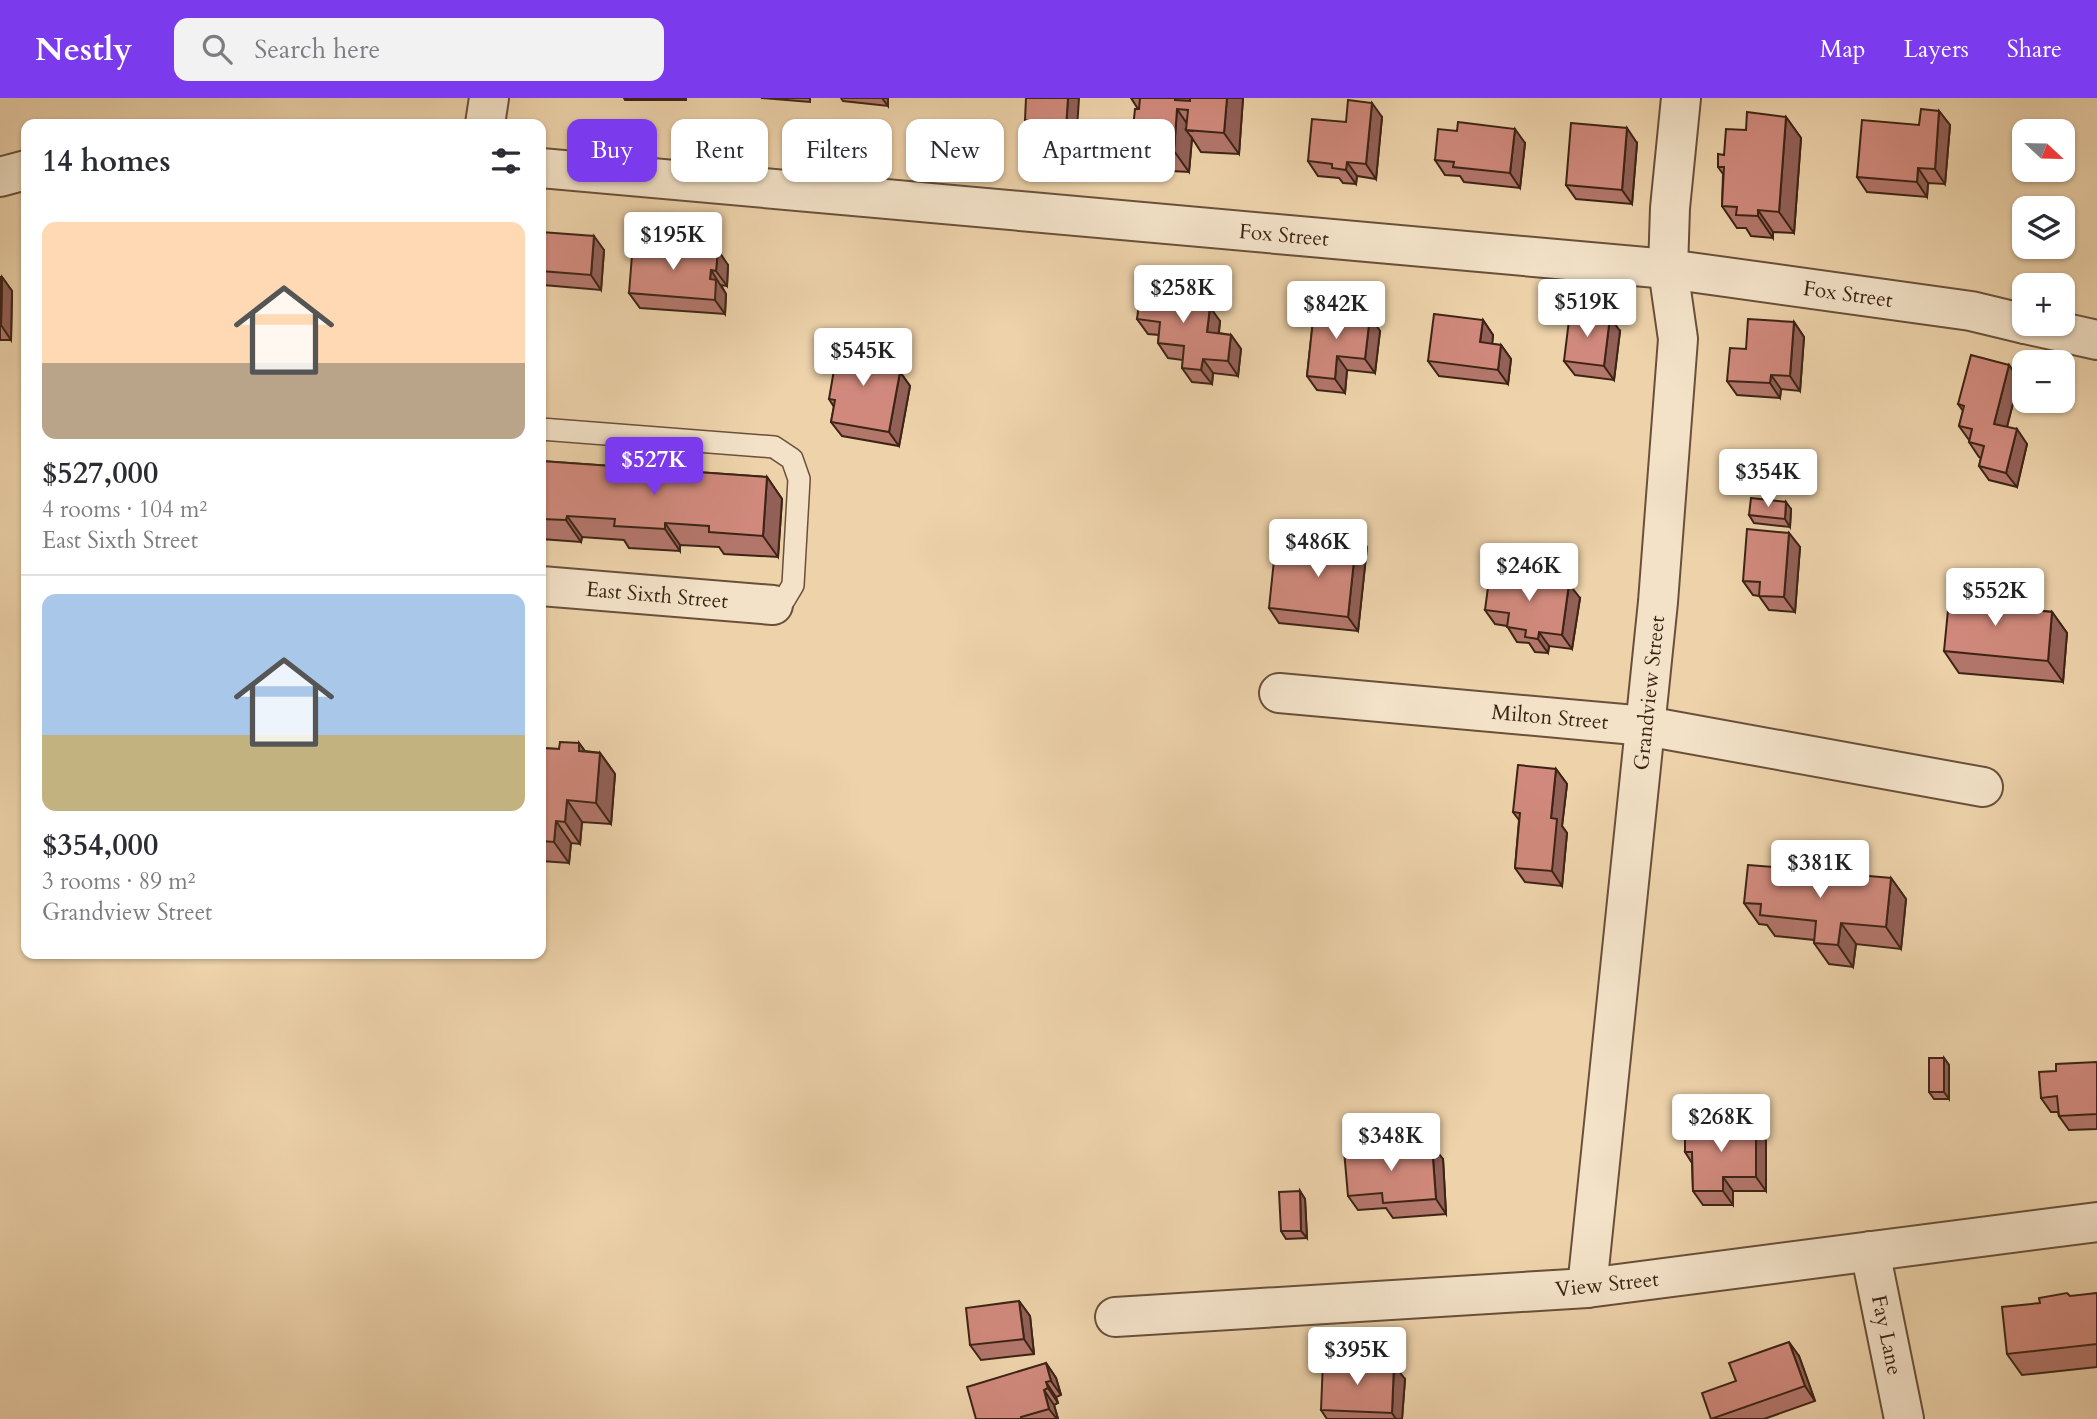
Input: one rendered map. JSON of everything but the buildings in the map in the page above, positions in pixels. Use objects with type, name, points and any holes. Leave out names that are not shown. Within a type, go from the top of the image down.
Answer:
[{"type":"street","points":[[486,119],[489,98]]},
{"type":"street","name":"Grandview Street","points":[[1587,1288],[1658,601],[1678,339],[1668,269],[1670,208],[1681,98]]},
{"type":"street","name":"Fox Street","points":[[546,167],[1668,269],[1971,311],[2012,321]]},
{"type":"street","points":[[0,177],[21,171]]},
{"type":"street","name":"Fox Street","points":[[2075,335],[2097,340]]},
{"type":"street","name":"East Sixth Street","points":[[546,586],[773,605]]},
{"type":"street","name":"Milton Street","points":[[1279,693],[1646,726],[1983,787]]},
{"type":"street","name":"View Street","points":[[1115,1317],[1587,1288],[2097,1222]]},
{"type":"street","name":"Fay Lane","points":[[1870,1251],[1904,1419]]},
{"type":"lane","points":[[546,429],[774,447],[792,459],[799,479],[793,585],[784,600],[773,605]]}]
